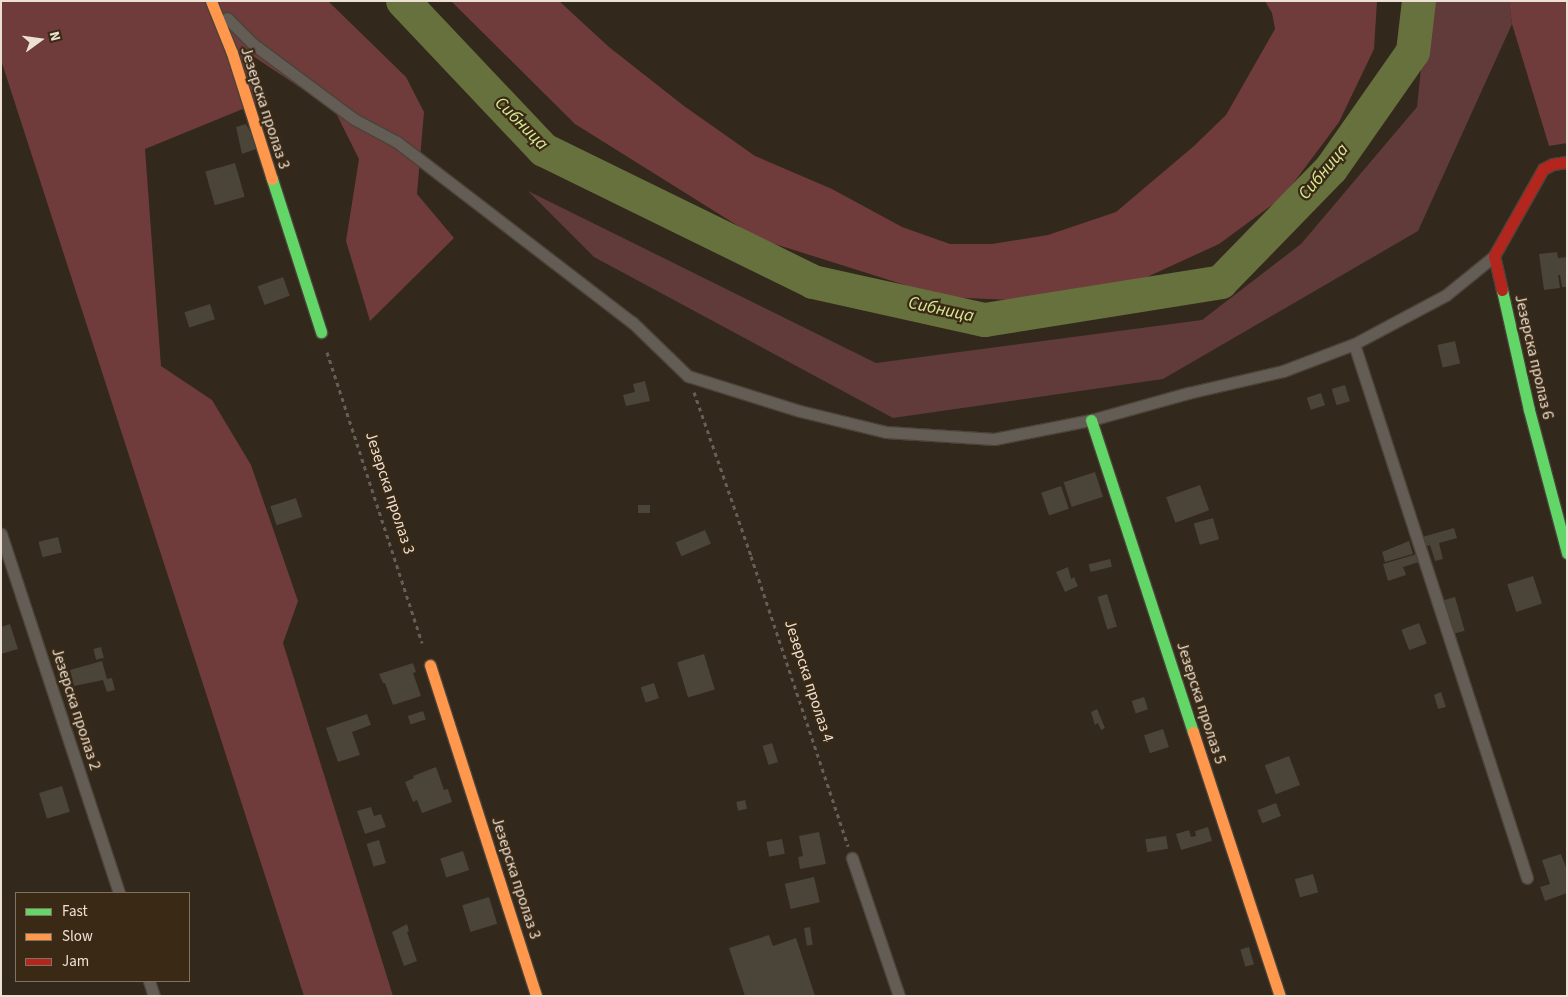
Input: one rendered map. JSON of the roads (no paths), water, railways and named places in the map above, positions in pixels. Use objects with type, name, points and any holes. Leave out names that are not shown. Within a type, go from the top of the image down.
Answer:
[{"type":"street","name":"Језерска пролаз 3","points":[[212,3],[232,53],[321,332]]},
{"type":"street","points":[[1494,256],[1543,169],[1553,164],[1567,162]]},
{"type":"street","name":"Језерска пролаз 6","points":[[1494,256],[1529,410],[1567,553]]},
{"type":"street","name":"Језерска пролаз 5","points":[[1091,420],[1280,996]]},
{"type":"street","name":"Језерска пролаз 3","points":[[430,666],[536,996]]},
{"type":"lane","points":[[212,3],[253,44],[354,119],[397,142],[632,322],[688,376],[800,411],[886,432],[994,439],[1091,420],[1188,393],[1283,371],[1354,344],[1446,295],[1494,256]]},
{"type":"lane","points":[[1354,344],[1527,878]]},
{"type":"lane","name":"Језерска пролаз 2","points":[[1,534],[119,892]]},
{"type":"lane","points":[[852,858],[899,996]]},
{"type":"lane","points":[[149,982],[154,996]]},
{"type":"waterway","name":"Сибница","points":[[403,1],[544,150],[813,282],[985,320],[1221,282],[1331,169],[1413,52],[1419,1]]}]
